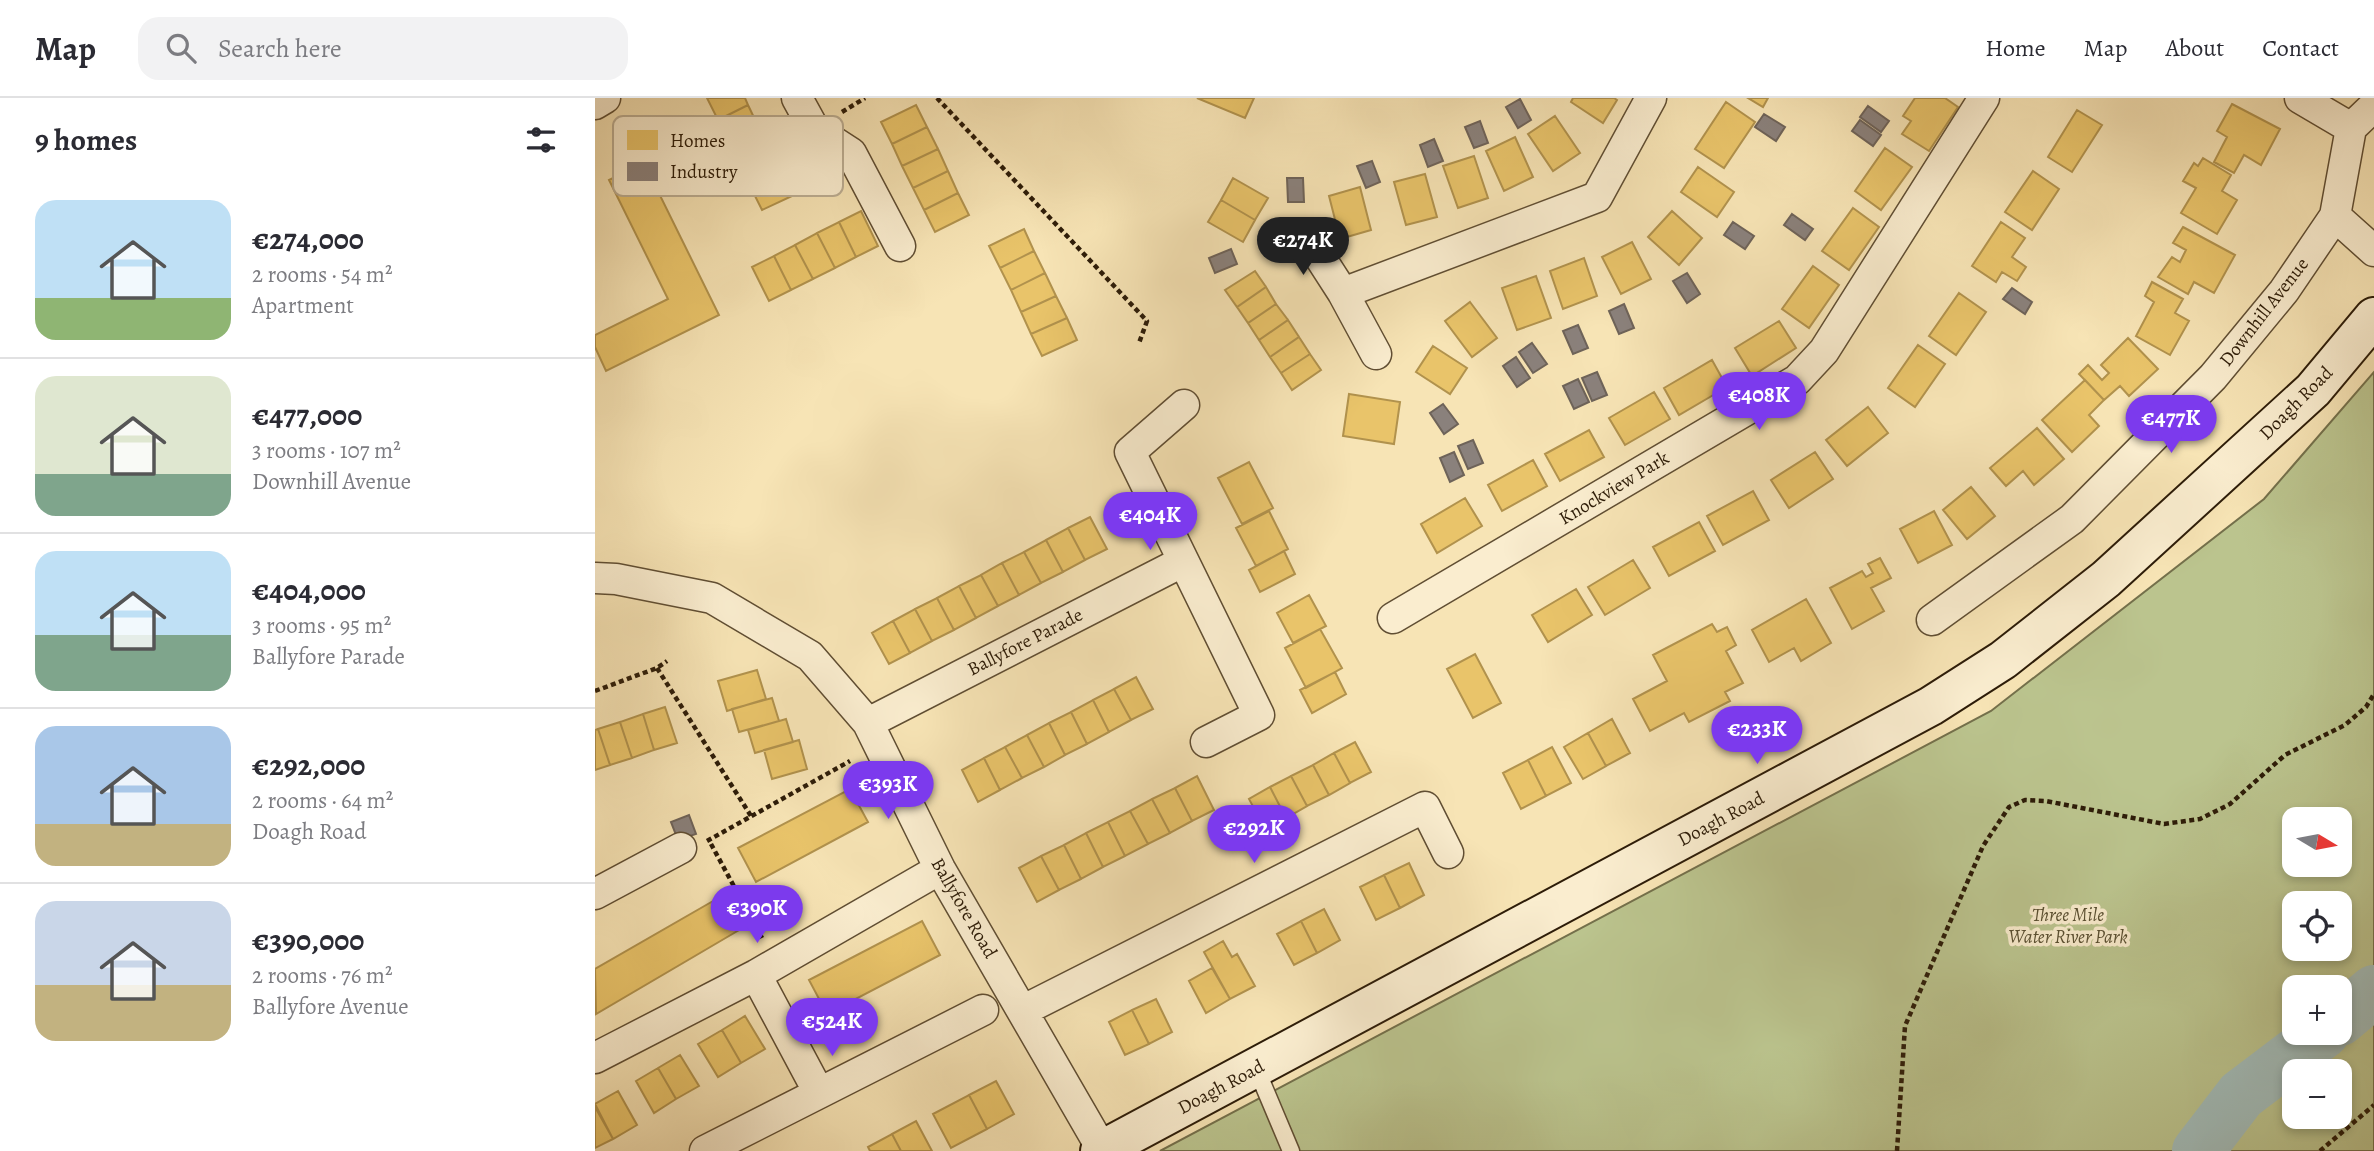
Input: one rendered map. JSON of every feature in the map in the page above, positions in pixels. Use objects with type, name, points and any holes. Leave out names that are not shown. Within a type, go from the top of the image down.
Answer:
[{"type":"main road","name":"Doagh Road","points":[[1101,1150],[1931,706],[2003,660],[2106,579],[2207,489],[2313,390],[2374,317]]},
{"type":"street","points":[[595,104],[605,98]]},
{"type":"street","points":[[797,98],[807,116]]},
{"type":"street","points":[[1343,293],[1597,197],[1651,98]]},
{"type":"street","name":"Knockview Park","points":[[1393,618],[1797,380],[1824,351],[1985,98]]},
{"type":"street","points":[[2300,98],[2351,128]]},
{"type":"street","points":[[2374,106],[2351,128],[2335,216],[2374,251]]},
{"type":"street","points":[[843,148],[851,153],[899,246]]},
{"type":"street","name":"Downhill Avenue","points":[[1932,620],[2072,519],[2091,500],[2213,377],[2284,290],[2335,216]]},
{"type":"street","points":[[1305,234],[1343,293],[1376,354]]},
{"type":"street","points":[[1184,405],[1130,452],[1259,715],[1206,743]]},
{"type":"street","name":"Ballyfore Parade","points":[[868,723],[1182,562]]},
{"type":"street","name":"Ballyfore Road","points":[[595,578],[616,579],[712,597],[810,656],[868,723],[940,869],[1024,1010],[1101,1150]]},
{"type":"street","points":[[1024,1010],[1425,807],[1448,853]]},
{"type":"street","points":[[595,894],[695,844]]},
{"type":"street","points":[[595,1058],[766,969],[940,869]]},
{"type":"street","points":[[766,969],[819,1093]]},
{"type":"street","points":[[705,1151],[983,1010]]},
{"type":"lane","points":[[1256,1068],[1291,1151]]},
{"type":"path","points":[[937,98],[1147,320],[1139,343]]},
{"type":"path","points":[[595,691],[657,668],[667,661]]},
{"type":"path","points":[[657,668],[751,817]]},
{"type":"path","points":[[1897,1151],[1905,1026],[1983,846],[2009,807],[2025,800],[2046,801],[2164,824],[2200,820],[2230,804],[2285,755],[2345,725],[2366,708],[2374,694]]},
{"type":"path","points":[[766,969],[695,844],[751,817],[850,761]]},
{"type":"path","points":[[2320,1151],[2374,1105]]},
{"type":"green space","name":"Three Mile Water River Park","points":[[2374,372],[2374,1151],[1160,1151],[1991,711],[2264,499]]},
{"type":"building: Homes","points":[[707,98],[745,98],[748,105],[726,116],[716,116]]},
{"type":"building: Homes","points":[[1197,98],[1254,98],[1245,118]]},
{"type":"building: Homes","points":[[1573,98],[1617,100],[1603,123],[1571,102]]},
{"type":"building: Homes","points":[[1748,98],[1768,98],[1763,107]]},
{"type":"building: Homes","points":[[1915,98],[1945,98],[1958,107],[1929,151],[1902,134],[1911,121],[1903,116]]},
{"type":"building: Homes","points":[[1726,102],[1755,122],[1724,168],[1695,149]]},
{"type":"building: Homes","points":[[2232,104],[2280,129],[2261,165],[2244,155],[2234,173],[2214,162],[2227,137],[2217,131]]},
{"type":"building: Homes","points":[[748,105],[753,116],[726,116]]},
{"type":"building: Homes","points":[[916,105],[927,127],[892,144],[881,122]]},
{"type":"building: Homes","points":[[2077,110],[2102,125],[2072,172],[2048,157]]},
{"type":"building: Homes","points":[[1555,116],[1580,153],[1553,171],[1528,134]]},
{"type":"building: Homes","points":[[927,127],[938,149],[902,166],[892,144]]},
{"type":"building: Homes","points":[[1515,137],[1533,177],[1504,191],[1486,151]]},
{"type":"building: Homes","points":[[1885,148],[1912,167],[1881,210],[1855,191]]},
{"type":"building: Homes","points":[[938,149],[948,171],[913,188],[902,166]]},
{"type":"building: Homes","points":[[1474,156],[1488,198],[1458,208],[1443,166]]},
{"type":"building: Homes","points":[[2203,158],[2231,175],[2222,191],[2237,200],[2217,234],[2181,213],[2196,188],[2183,181],[2194,163],[2198,166]]},
{"type":"building: Homes","points":[[1698,167],[1734,192],[1717,217],[1681,192]]},
{"type":"building: Homes","points":[[948,171],[958,193],[924,210],[913,188]]},
{"type":"building: Homes","points":[[2033,171],[2059,189],[2032,230],[2005,212]]},
{"type":"building: Homes","points":[[1425,174],[1437,217],[1406,225],[1394,182]]},
{"type":"building: Homes","points":[[1233,178],[1268,198],[1255,220],[1221,200]]},
{"type":"building: Homes","points":[[1360,187],[1371,230],[1340,239],[1329,196]]},
{"type":"building: Homes","points":[[958,193],[969,215],[935,232],[924,210]]},
{"type":"building: Homes","points":[[617,196],[660,196],[719,315],[606,371],[595,347],[595,335],[668,299]]},
{"type":"building: Homes","points":[[755,196],[792,196],[762,210]]},
{"type":"building: Homes","points":[[1221,200],[1255,220],[1243,242],[1208,222]]},
{"type":"building: Homes","points":[[1853,208],[1879,227],[1849,270],[1822,251]]},
{"type":"building: Homes","points":[[861,211],[878,246],[856,257],[839,222]]},
{"type":"building: Homes","points":[[1672,211],[1702,238],[1679,265],[1648,237]]},
{"type":"building: Homes","points":[[839,222],[856,257],[835,268],[817,233]]},
{"type":"building: Homes","points":[[2001,222],[2025,238],[2012,257],[2026,267],[2017,281],[2002,272],[1996,282],[1972,266]]},
{"type":"building: Homes","points":[[2183,227],[2235,255],[2214,293],[2194,282],[2188,294],[2158,277],[2172,257],[2180,262],[2186,250],[2173,243]]},
{"type":"building: Homes","points":[[1024,229],[1034,251],[1000,268],[989,246]]},
{"type":"building: Homes","points":[[817,233],[835,268],[813,279],[795,245]]},
{"type":"building: Homes","points":[[1632,242],[1651,279],[1621,294],[1602,257]]},
{"type":"building: Homes","points":[[795,245],[813,279],[791,290],[774,256]]},
{"type":"building: Homes","points":[[1034,251],[1045,273],[1011,290],[1000,268]]},
{"type":"building: Homes","points":[[774,256],[791,290],[769,301],[752,267]]},
{"type":"building: Homes","points":[[1584,258],[1597,296],[1563,309],[1550,271]]},
{"type":"building: Homes","points":[[1813,266],[1839,285],[1809,328],[1782,309]]},
{"type":"building: Homes","points":[[1255,271],[1266,287],[1237,307],[1225,290]]},
{"type":"building: Homes","points":[[1045,273],[1056,296],[1021,312],[1011,290]]},
{"type":"building: Homes","points":[[1536,276],[1551,318],[1517,330],[1502,288]]},
{"type":"building: Homes","points":[[2152,282],[2183,299],[2175,313],[2189,321],[2170,355],[2136,336],[2154,302],[2145,296]]},
{"type":"building: Homes","points":[[1266,287],[1276,304],[1248,323],[1237,307]]},
{"type":"building: Homes","points":[[1959,293],[1986,312],[1956,355],[1929,336]]},
{"type":"building: Homes","points":[[1056,296],[1067,318],[1031,334],[1021,312]]},
{"type":"building: Homes","points":[[1470,302],[1497,338],[1472,357],[1445,321]]},
{"type":"building: Homes","points":[[1276,304],[1288,320],[1259,340],[1248,323]]},
{"type":"building: Homes","points":[[1067,318],[1077,340],[1042,356],[1031,334]]},
{"type":"building: Homes","points":[[1288,320],[1299,337],[1270,357],[1259,340]]},
{"type":"building: Homes","points":[[1779,321],[1796,348],[1752,376],[1735,348]]},
{"type":"building: Homes","points":[[1299,337],[1310,354],[1281,373],[1270,357]]},
{"type":"building: Homes","points":[[2128,338],[2158,369],[2129,396],[2120,386],[2104,400],[2079,374],[2088,365],[2102,380],[2109,373],[2101,365]]},
{"type":"building: Homes","points":[[1918,345],[1945,364],[1915,407],[1888,388]]},
{"type":"building: Homes","points":[[1433,346],[1467,368],[1450,394],[1416,372]]},
{"type":"building: Homes","points":[[1310,354],[1321,370],[1292,390],[1281,373]]},
{"type":"building: Homes","points":[[1712,360],[1727,387],[1679,415],[1664,388]]},
{"type":"building: Homes","points":[[2085,380],[2104,400],[2089,415],[2099,426],[2072,452],[2042,420]]},
{"type":"building: Homes","points":[[1654,392],[1670,419],[1625,445],[1609,418]]},
{"type":"building: Homes","points":[[1349,394],[1400,402],[1394,444],[1343,436]]},
{"type":"building: Homes","points":[[1868,407],[1888,433],[1847,466],[1826,440]]},
{"type":"building: Homes","points":[[2037,428],[2064,459],[2034,485],[2023,471],[2006,486],[1990,468]]},
{"type":"building: Homes","points":[[1589,430],[1604,457],[1560,481],[1545,454]]},
{"type":"building: Homes","points":[[1815,452],[1833,479],[1789,508],[1771,480]]},
{"type":"building: Homes","points":[[1533,460],[1547,486],[1502,511],[1488,485]]},
{"type":"building: Homes","points":[[1249,462],[1273,508],[1242,524],[1218,478]]},
{"type":"building: Homes","points":[[1971,487],[1995,516],[1967,539],[1943,510]]},
{"type":"building: Homes","points":[[1753,491],[1769,520],[1723,545],[1707,516]]},
{"type":"building: Homes","points":[[1465,498],[1482,526],[1437,553],[1421,524]]},
{"type":"building: Homes","points":[[1269,511],[1288,549],[1256,566],[1236,528]]},
{"type":"building: Homes","points":[[1934,511],[1952,545],[1918,563],[1900,529]]},
{"type":"building: Homes","points":[[1090,517],[1107,549],[1085,560],[1068,528]]},
{"type":"building: Homes","points":[[1699,522],[1715,551],[1669,576],[1653,547]]},
{"type":"building: Homes","points":[[1068,528],[1085,560],[1063,572],[1046,540]]},
{"type":"building: Homes","points":[[1046,540],[1063,572],[1041,583],[1024,552]]},
{"type":"building: Homes","points":[[1284,551],[1295,574],[1260,592],[1249,570]]},
{"type":"building: Homes","points":[[1024,552],[1041,583],[1019,595],[1002,563]]},
{"type":"building: Homes","points":[[1880,558],[1891,578],[1871,588],[1884,611],[1852,629],[1830,588],[1862,571],[1866,577],[1873,573],[1868,564]]},
{"type":"building: Homes","points":[[1633,560],[1650,588],[1605,615],[1588,587]]},
{"type":"building: Homes","points":[[1002,563],[1019,595],[998,606],[981,575]]},
{"type":"building: Homes","points":[[981,575],[998,606],[976,618],[959,586]]},
{"type":"building: Homes","points":[[959,586],[976,618],[954,630],[937,598]]},
{"type":"building: Homes","points":[[1576,589],[1592,615],[1548,642],[1532,615]]},
{"type":"building: Homes","points":[[1309,595],[1326,626],[1293,643],[1277,613]]},
{"type":"building: Homes","points":[[937,598],[954,630],[932,641],[915,609]]},
{"type":"building: Homes","points":[[1806,599],[1831,643],[1801,661],[1794,648],[1769,662],[1752,630]]},
{"type":"building: Homes","points":[[915,609],[932,641],[910,653],[893,621]]},
{"type":"building: Homes","points":[[893,621],[910,653],[889,664],[872,633]]},
{"type":"building: Homes","points":[[1712,624],[1717,632],[1727,627],[1736,645],[1726,651],[1743,683],[1725,692],[1730,701],[1689,722],[1684,713],[1650,731],[1633,699],[1667,681],[1653,655]]},
{"type":"building: Homes","points":[[1320,629],[1342,668],[1306,688],[1285,648]]},
{"type":"building: Homes","points":[[1475,654],[1501,703],[1473,718],[1447,669]]},
{"type":"building: Homes","points":[[757,670],[766,699],[727,711],[718,681]]},
{"type":"building: Homes","points":[[1335,672],[1346,694],[1312,713],[1300,690]]},
{"type":"building: Homes","points":[[1136,677],[1153,709],[1131,720],[1114,689]]},
{"type":"building: Homes","points":[[1114,689],[1131,720],[1109,732],[1093,700]]},
{"type":"building: Homes","points":[[772,698],[779,721],[739,732],[732,709]]},
{"type":"building: Homes","points":[[1093,700],[1109,732],[1087,744],[1071,712]]},
{"type":"building: Homes","points":[[665,707],[677,743],[654,750],[643,714]]},
{"type":"building: Homes","points":[[1071,712],[1087,744],[1065,755],[1049,723]]},
{"type":"building: Homes","points":[[643,714],[654,750],[632,758],[620,722]]},
{"type":"building: Homes","points":[[786,719],[793,742],[755,753],[748,730]]},
{"type":"building: Homes","points":[[1612,719],[1630,753],[1606,766],[1588,733]]},
{"type":"building: Homes","points":[[620,722],[632,758],[610,765],[598,729]]},
{"type":"building: Homes","points":[[1049,723],[1065,755],[1044,767],[1027,735]]},
{"type":"building: Homes","points":[[598,729],[610,765],[595,770],[595,730]]},
{"type":"building: Homes","points":[[1588,733],[1606,766],[1583,779],[1564,747]]},
{"type":"building: Homes","points":[[1027,735],[1044,767],[1022,778],[1005,747]]},
{"type":"building: Homes","points":[[799,740],[807,769],[772,779],[764,750]]},
{"type":"building: Homes","points":[[1355,742],[1371,772],[1350,783],[1334,753]]},
{"type":"building: Homes","points":[[1005,747],[1022,778],[1000,790],[984,758]]},
{"type":"building: Homes","points":[[1552,747],[1571,783],[1546,796],[1528,760]]},
{"type":"building: Homes","points":[[1334,753],[1350,783],[1329,795],[1313,765]]},
{"type":"building: Homes","points":[[984,758],[1000,790],[978,802],[962,770]]},
{"type":"building: Homes","points":[[1528,760],[1546,796],[1521,809],[1503,773]]},
{"type":"building: Homes","points":[[1313,765],[1329,795],[1307,806],[1291,776]]},
{"type":"building: Homes","points":[[1197,776],[1214,810],[1192,821],[1175,788]]},
{"type":"building: Homes","points":[[1291,776],[1307,806],[1286,818],[1270,787]]},
{"type":"building: Homes","points":[[1270,787],[1286,818],[1265,829],[1249,799]]},
{"type":"building: Homes","points":[[1175,788],[1192,821],[1170,833],[1152,799]]},
{"type":"building: Homes","points":[[850,789],[868,822],[756,882],[738,848]]},
{"type":"building: Homes","points":[[1152,799],[1170,833],[1148,844],[1130,811]]},
{"type":"building: Homes","points":[[1130,811],[1148,844],[1125,856],[1108,822]]},
{"type":"building: Homes","points":[[1108,822],[1125,856],[1103,867],[1086,833]]},
{"type":"building: Homes","points":[[1086,833],[1103,867],[1081,879],[1064,845]]},
{"type":"building: Homes","points":[[1064,845],[1081,879],[1059,890],[1041,856]]},
{"type":"building: Homes","points":[[1041,856],[1059,890],[1037,902],[1019,868]]},
{"type":"building: Homes","points":[[1409,863],[1424,895],[1400,908],[1384,875]]},
{"type":"building: Homes","points":[[1384,875],[1400,908],[1376,920],[1360,887]]},
{"type":"building: Homes","points":[[727,893],[746,926],[596,1014],[595,969]]},
{"type":"building: Homes","points":[[1324,909],[1340,940],[1317,953],[1301,921]]},
{"type":"building: Homes","points":[[922,921],[940,955],[827,1014],[809,980]]},
{"type":"building: Homes","points":[[1301,921],[1317,953],[1294,965],[1277,934]]},
{"type":"building: Homes","points":[[1223,941],[1232,957],[1237,954],[1255,986],[1230,999],[1204,952]]},
{"type":"building: Homes","points":[[1212,968],[1230,999],[1206,1013],[1189,981]]},
{"type":"building: Homes","points":[[1156,999],[1172,1032],[1149,1044],[1132,1010]]},
{"type":"building: Homes","points":[[1132,1010],[1149,1044],[1125,1055],[1109,1022]]},
{"type":"building: Homes","points":[[745,1016],[765,1049],[741,1063],[722,1030]]},
{"type":"building: Homes","points":[[722,1030],[741,1063],[718,1077],[698,1044]]},
{"type":"building: Homes","points":[[680,1055],[699,1086],[676,1099],[658,1068]]},
{"type":"building: Homes","points":[[658,1068],[676,1099],[654,1113],[636,1081]]},
{"type":"building: Homes","points":[[996,1081],[1014,1114],[987,1129],[969,1095]]},
{"type":"building: Homes","points":[[618,1091],[637,1125],[613,1139],[595,1104]]},
{"type":"building: Homes","points":[[969,1095],[987,1129],[951,1148],[933,1114]]},
{"type":"building: Homes","points":[[595,1107],[613,1139],[595,1148]]},
{"type":"building: Homes","points":[[916,1121],[932,1151],[901,1151],[892,1134]]},
{"type":"building: Homes","points":[[892,1134],[901,1151],[870,1151],[868,1147]]},
{"type":"building: Industry","points":[[1520,99],[1531,120],[1518,128],[1506,107]]},
{"type":"building: Industry","points":[[1868,106],[1889,121],[1881,132],[1860,117]]},
{"type":"building: Industry","points":[[1764,114],[1785,127],[1776,141],[1755,127]]},
{"type":"building: Industry","points":[[1860,120],[1881,135],[1873,146],[1852,131]]},
{"type":"building: Industry","points":[[1480,121],[1488,143],[1474,148],[1465,127]]},
{"type":"building: Industry","points":[[1434,139],[1443,161],[1428,167],[1420,145]]},
{"type":"building: Industry","points":[[1372,161],[1380,182],[1366,188],[1357,166]]},
{"type":"building: Industry","points":[[1287,178],[1303,178],[1304,202],[1288,202]]},
{"type":"building: Industry","points":[[1792,214],[1813,229],[1805,240],[1784,225]]},
{"type":"building: Industry","points":[[1733,222],[1754,236],[1745,249],[1724,235]]},
{"type":"building: Industry","points":[[1231,249],[1237,264],[1215,273],[1209,258]]},
{"type":"building: Industry","points":[[1687,273],[1700,294],[1687,303],[1673,281]]},
{"type":"building: Industry","points":[[2012,288],[2032,302],[2025,314],[2003,299]]},
{"type":"building: Industry","points":[[1624,304],[1634,328],[1619,334],[1609,311]]},
{"type":"building: Industry","points":[[1578,325],[1588,348],[1573,354],[1563,331]]},
{"type":"building: Industry","points":[[1532,343],[1547,364],[1533,373],[1519,352]]},
{"type":"building: Industry","points":[[1516,357],[1530,378],[1517,387],[1503,366]]},
{"type":"building: Industry","points":[[1597,372],[1607,395],[1592,401],[1582,378]]},
{"type":"building: Industry","points":[[1578,379],[1589,402],[1574,409],[1563,386]]},
{"type":"building: Industry","points":[[1443,404],[1458,424],[1444,434],[1430,413]]},
{"type":"building: Industry","points":[[1473,440],[1483,463],[1468,469],[1458,446]]},
{"type":"building: Industry","points":[[1454,452],[1464,475],[1450,482],[1440,458]]},
{"type":"building: Industry","points":[[689,815],[696,834],[678,840],[671,822]]},
{"type":"waterway","points":[[2352,1010],[2374,991]]},
{"type":"waterway","points":[[2198,1151],[2241,1095],[2307,1045]]}]
